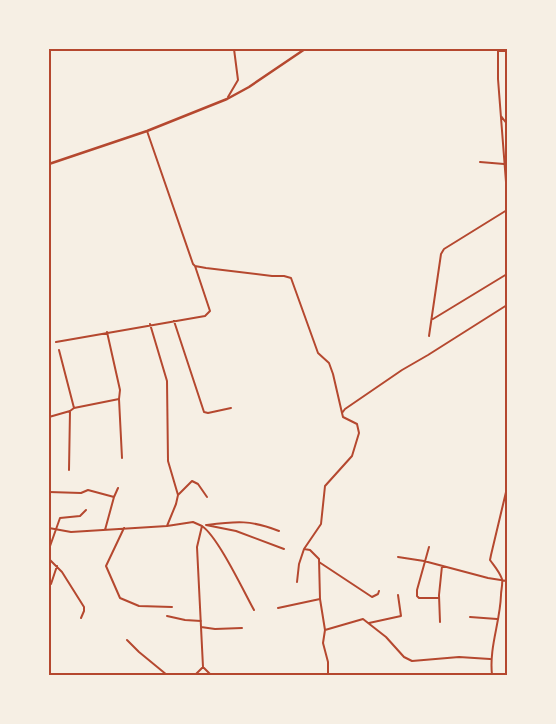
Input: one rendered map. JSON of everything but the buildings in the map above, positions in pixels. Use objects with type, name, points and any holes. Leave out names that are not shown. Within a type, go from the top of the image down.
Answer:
[{"type":"main road","points":[[49,164],[147,131],[227,99],[250,87],[305,49]]},
{"type":"street","points":[[227,99],[238,80],[234,49]]},
{"type":"street","points":[[507,51],[498,50],[498,79],[507,194]]},
{"type":"street","points":[[501,116],[507,124]]},
{"type":"street","points":[[56,342],[204,316],[210,311],[147,131]]},
{"type":"street","points":[[480,162],[504,164]]},
{"type":"street","points":[[429,336],[441,254],[444,249],[507,210]]},
{"type":"street","points":[[195,266],[291,278],[318,354],[329,363],[343,417],[357,424],[359,433],[352,456],[325,486],[321,524],[304,549],[299,564],[297,582]]},
{"type":"street","points":[[433,319],[507,274]]},
{"type":"street","points":[[342,413],[345,409],[402,370],[428,356],[507,305]]},
{"type":"street","points":[[174,321],[204,412],[208,414],[231,408]]},
{"type":"street","points":[[150,324],[167,381],[168,461],[178,494],[167,526]]},
{"type":"street","points":[[107,332],[120,390],[122,458]]},
{"type":"street","points":[[59,350],[74,408]]},
{"type":"street","points":[[49,417],[74,408],[119,399]]},
{"type":"street","points":[[69,470],[70,411]]},
{"type":"street","points":[[178,494],[192,481],[198,484],[208,497]]},
{"type":"street","points":[[105,530],[118,488]]},
{"type":"street","points":[[49,492],[81,493],[88,490],[114,497]]},
{"type":"street","points":[[492,675],[490,659],[500,612],[502,581],[497,567],[490,560],[507,491]]},
{"type":"street","points":[[49,549],[61,517],[80,516],[86,510]]},
{"type":"street","points":[[202,526],[238,521],[264,525],[279,531]]},
{"type":"street","points":[[49,528],[71,532],[167,526],[193,522],[209,532],[254,610]]},
{"type":"street","points":[[206,525],[236,531],[284,549]]},
{"type":"street","points":[[202,526],[197,547],[203,667],[211,675]]},
{"type":"street","points":[[124,528],[106,566],[120,598],[139,606],[172,607]]},
{"type":"street","points":[[429,547],[417,590],[418,597],[439,598]]},
{"type":"street","points":[[304,549],[310,550],[319,559],[320,598],[324,630],[323,643],[328,662],[328,675]]},
{"type":"street","points":[[398,557],[424,561],[507,581]]},
{"type":"street","points":[[49,558],[57,566],[84,607],[81,618]]},
{"type":"street","points":[[319,562],[372,597],[375,597],[379,591]]},
{"type":"street","points":[[51,584],[57,566]]},
{"type":"street","points":[[440,622],[439,598],[442,566]]},
{"type":"street","points":[[369,622],[402,616],[398,595]]},
{"type":"street","points":[[278,608],[320,598]]},
{"type":"street","points":[[167,616],[201,621]]},
{"type":"street","points":[[470,617],[498,619]]},
{"type":"street","points":[[324,630],[359,619],[369,622],[404,657],[412,662],[459,657],[490,659]]},
{"type":"street","points":[[201,627],[215,629],[242,628]]},
{"type":"street","points":[[127,640],[167,675]]},
{"type":"street","points":[[195,675],[203,667]]}]
